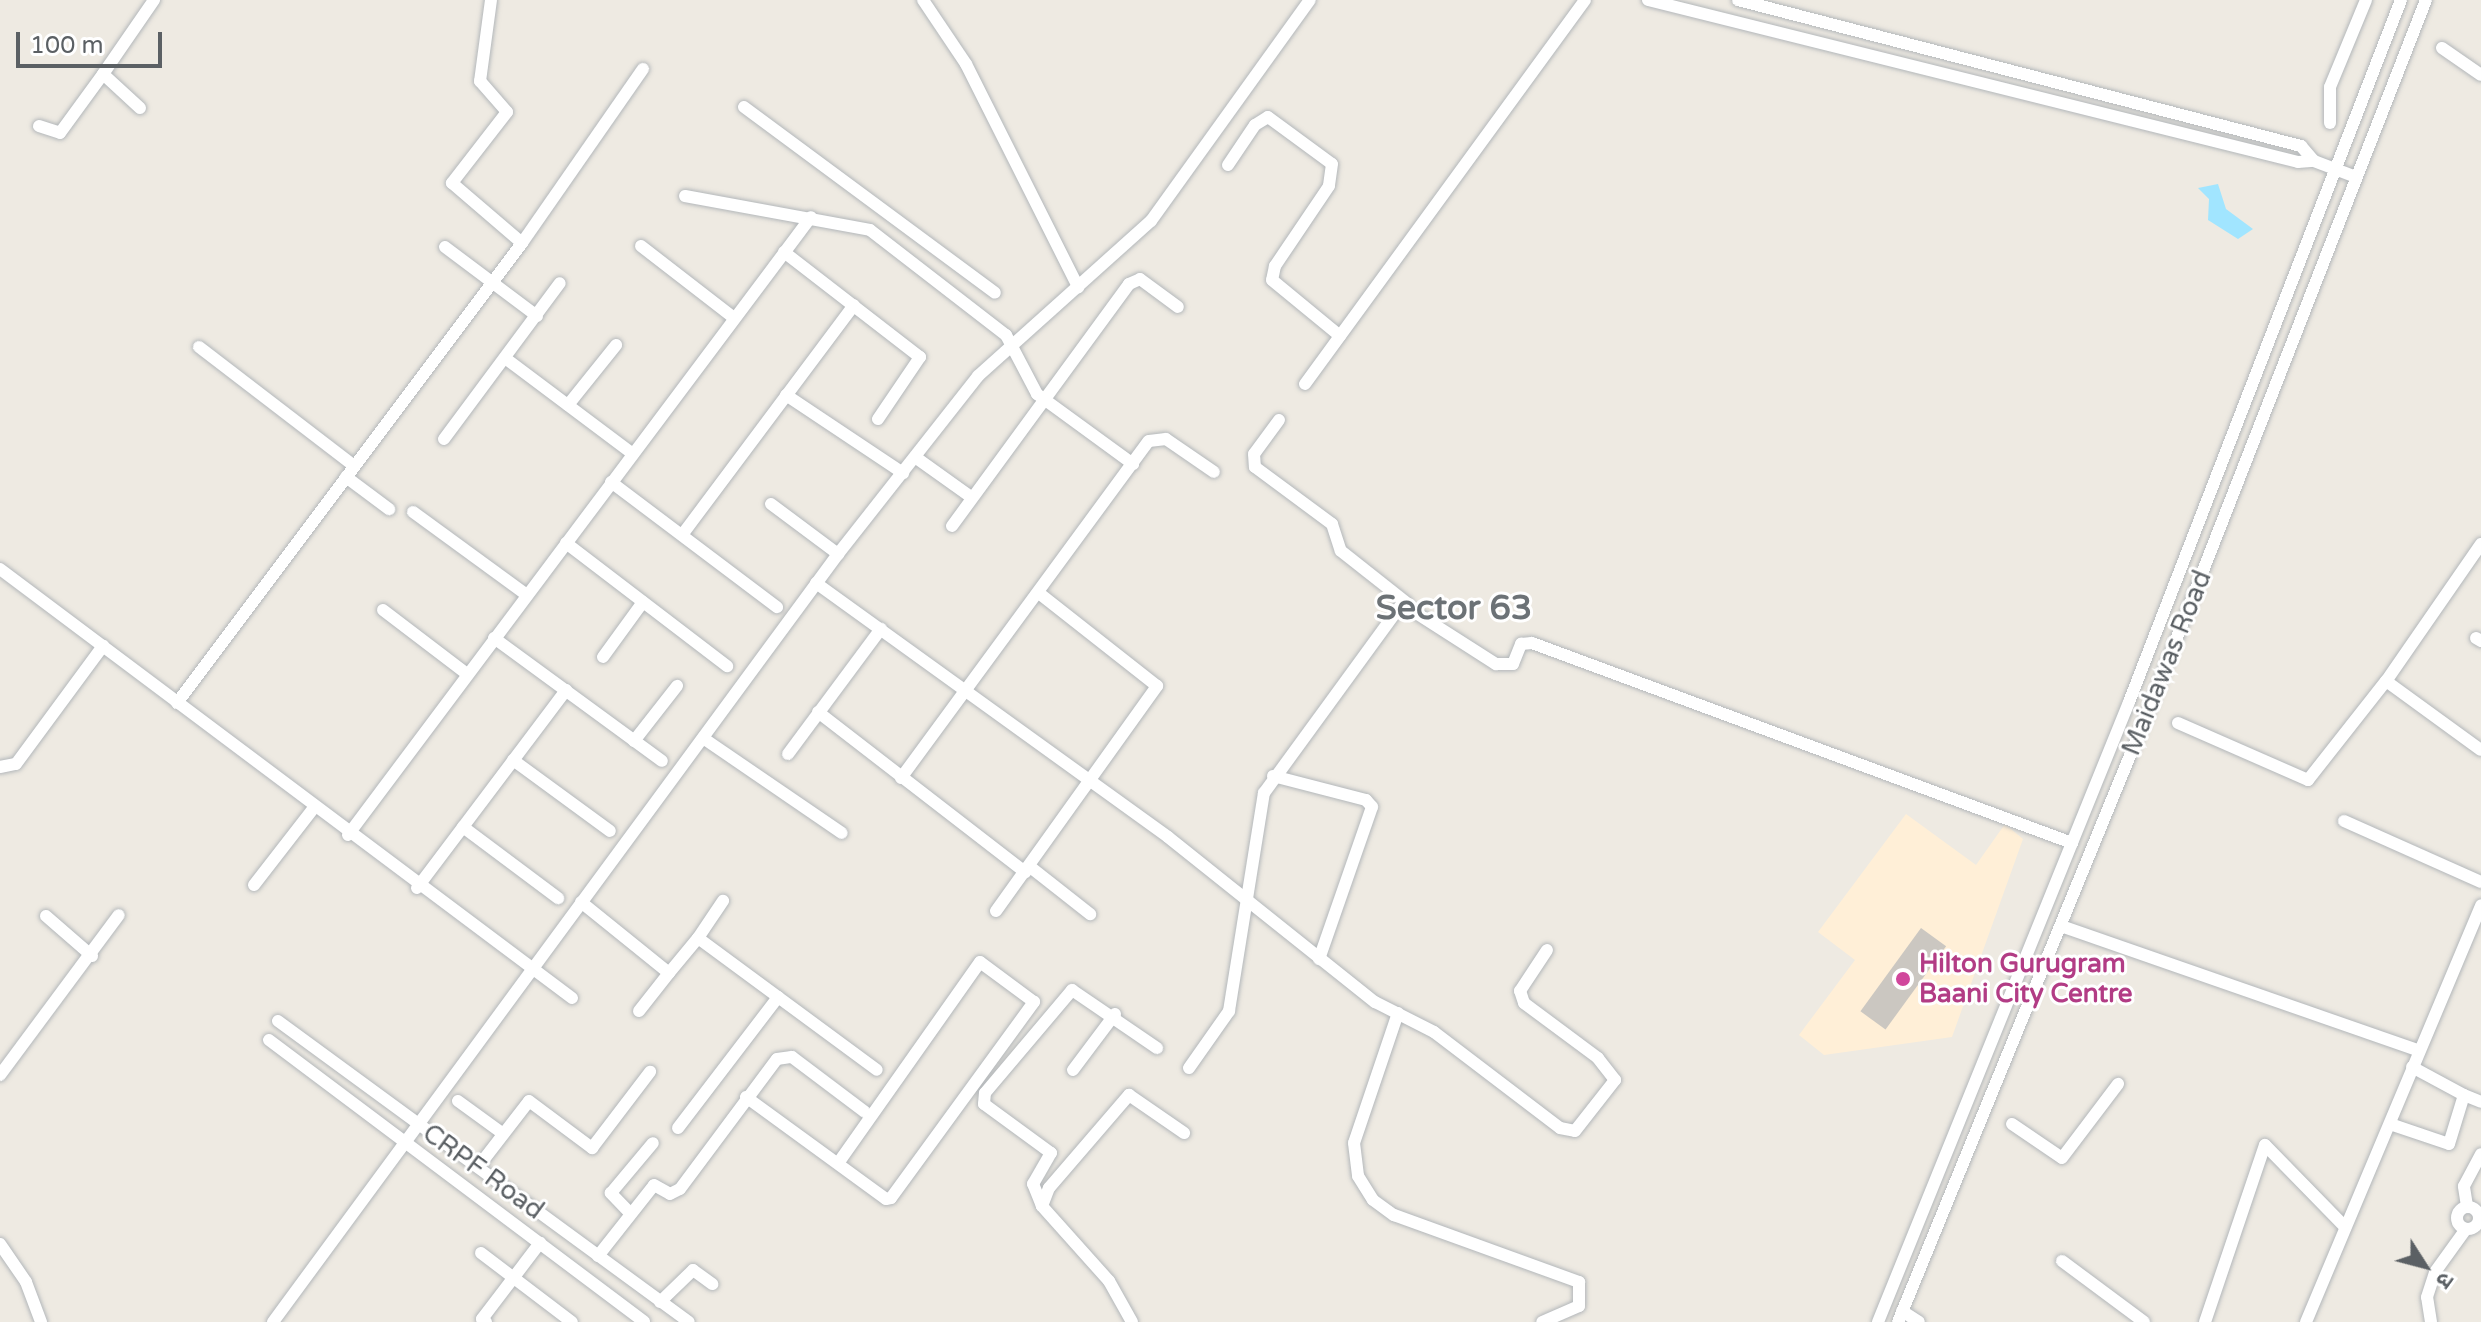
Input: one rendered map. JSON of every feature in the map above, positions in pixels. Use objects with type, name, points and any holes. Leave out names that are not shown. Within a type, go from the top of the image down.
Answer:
[{"type":"street","points":[[39,126],[60,133],[154,0]]},
{"type":"street","points":[[491,0],[480,81],[507,112],[452,183],[522,243]]},
{"type":"street","points":[[923,0],[966,64],[1078,287]]},
{"type":"street","points":[[273,1322],[838,554],[978,376],[1151,221],[1310,0]]},
{"type":"street","points":[[1305,384],[1585,0]]},
{"type":"street","points":[[1648,0],[2298,162],[2314,161]]},
{"type":"street","points":[[1738,0],[2301,146],[2314,161],[2356,177]]},
{"type":"street","points":[[2330,123],[2330,87],[2366,0]]},
{"type":"street","name":"Maidawas Road","points":[[1878,1322],[2072,843],[2401,0]]},
{"type":"street","name":"Maidawas Road","points":[[1900,1316],[2005,1053],[2061,926],[2426,0]]},
{"type":"street","points":[[2442,48],[2481,75]]},
{"type":"street","points":[[177,703],[522,243],[643,69]]},
{"type":"street","points":[[103,74],[140,108]]},
{"type":"street","points":[[744,107],[995,293]]},
{"type":"street","points":[[1228,165],[1255,125],[1268,117],[1332,164],[1329,186],[1281,256],[1272,280],[1340,336]]},
{"type":"street","points":[[685,196],[870,230],[1013,343],[1043,398],[1133,464]]},
{"type":"street","points":[[348,835],[811,217]]},
{"type":"street","points":[[641,246],[734,318]]},
{"type":"street","points":[[445,247],[537,316]]},
{"type":"street","points":[[784,252],[920,357],[878,419]]},
{"type":"street","points":[[941,284],[955,263]]},
{"type":"street","points":[[952,526],[1043,398],[1134,280],[1178,307]]},
{"type":"street","points":[[444,439],[560,283]]},
{"type":"street","points":[[682,535],[854,305]]},
{"type":"street","points":[[568,405],[616,345]]},
{"type":"street","points":[[199,347],[350,471],[389,509]]},
{"type":"street","points":[[505,358],[633,454]]},
{"type":"street","points":[[786,395],[903,473]]},
{"type":"street","points":[[1279,420],[1254,454],[1255,467],[1332,524],[1341,551],[1408,604],[1496,664],[1513,664],[1521,644],[1532,643],[2072,843]]},
{"type":"street","points":[[901,778],[1133,464],[1161,436],[1214,472]]},
{"type":"street","points":[[915,457],[971,497]]},
{"type":"street","points":[[611,482],[777,607]]},
{"type":"street","points":[[771,504],[838,554]]},
{"type":"street","points":[[413,512],[527,595]]},
{"type":"street","points":[[566,543],[727,666]]},
{"type":"street","points":[[2178,723],[2308,780],[2386,681],[2481,544]]},
{"type":"street","points":[[0,569],[417,888],[531,972],[572,998]]},
{"type":"street","points":[[816,583],[1093,781],[1319,959],[1398,1013],[1434,1032],[1560,1128],[1575,1131],[1615,1080],[1598,1058],[1524,1003],[1520,991],[1547,950]]},
{"type":"street","points":[[996,911],[1093,781],[1157,686],[1039,593]]},
{"type":"street","points":[[603,657],[643,602]]},
{"type":"street","points":[[1189,1068],[1229,1011],[1260,803],[1273,776],[1394,610],[1408,604]]},
{"type":"street","points":[[383,610],[467,674]]},
{"type":"street","points":[[788,754],[881,629]]},
{"type":"street","points":[[494,638],[662,761]]},
{"type":"street","points":[[0,767],[16,764],[103,646]]},
{"type":"street","points":[[2386,681],[2481,750]]},
{"type":"street","points":[[634,741],[677,686]]},
{"type":"street","points":[[417,888],[566,690]]},
{"type":"street","points":[[818,712],[901,778],[1090,914]]},
{"type":"street","points":[[703,738],[842,833]]},
{"type":"street","points":[[513,760],[610,831]]},
{"type":"street","points":[[1273,776],[1372,807],[1319,959]]},
{"type":"street","points":[[254,885],[313,809]]},
{"type":"street","points":[[2344,821],[2481,882]]},
{"type":"street","points":[[463,827],[558,898]]},
{"type":"street","points":[[639,1011],[698,938],[723,901]]},
{"type":"street","points":[[581,902],[669,973]]},
{"type":"street","points":[[2306,1322],[2481,905]]},
{"type":"street","points":[[0,1075],[92,956],[119,915]]},
{"type":"street","points":[[46,916],[92,956]]},
{"type":"street","points":[[2061,926],[2418,1050]]},
{"type":"street","points":[[698,938],[877,1070]]},
{"type":"street","points":[[746,1097],[886,1199],[895,1195],[1034,1002],[980,962],[839,1162]]},
{"type":"street","points":[[1132,1322],[1109,1281],[1042,1206],[1033,1184],[1051,1153],[984,1104],[985,1093],[1072,990],[1115,1014],[1157,1048]]},
{"type":"street","points":[[678,1128],[778,997]]},
{"type":"street","points":[[1398,1013],[1354,1143],[1358,1176],[1373,1200],[1394,1215],[1579,1282],[1579,1306],[1542,1322]]},
{"type":"street","points":[[1073,1070],[1115,1014]]},
{"type":"street","name":"CRPF Road","points":[[278,1021],[689,1322]]},
{"type":"street","points":[[269,1040],[644,1322]]},
{"type":"street","points":[[1987,1049],[2005,1053]]},
{"type":"street","points":[[598,1256],[654,1185],[670,1194],[680,1189],[771,1064],[792,1057],[865,1112]]},
{"type":"street","points":[[2412,1067],[2481,1102]]},
{"type":"street","points":[[478,1167],[502,1133],[531,1101],[592,1148],[650,1072]]},
{"type":"street","points":[[2012,1124],[2062,1158],[2118,1084]]},
{"type":"street","points":[[1042,1206],[1049,1188],[1129,1095],[1184,1133]]},
{"type":"street","points":[[2390,1124],[2449,1144],[2464,1095]]},
{"type":"street","points":[[458,1101],[502,1133]]},
{"type":"street","points":[[630,1213],[611,1193],[653,1143]]},
{"type":"street","points":[[2205,1322],[2265,1145],[2345,1227]]},
{"type":"street","points":[[2431,1322],[2427,1297],[2435,1272],[2466,1229],[2479,1218],[2467,1206],[2464,1186],[2481,1154]]},
{"type":"street","points":[[482,1321],[540,1243]]},
{"type":"street","points":[[0,1244],[26,1282],[41,1322]]},
{"type":"street","points":[[481,1253],[572,1322]]},
{"type":"street","points":[[2062,1261],[2144,1322]]},
{"type":"street","points":[[660,1302],[693,1270],[712,1284]]},
{"type":"street","points":[[1900,1316],[1919,1322]]},
{"type":"shaded area","points":[[1906,814],[1976,865],[2005,824],[2023,839],[1952,1037],[1824,1055],[1799,1035],[1855,960],[1818,932]]},
{"type":"water","points":[[2218,184],[2226,209],[2253,229],[2238,239],[2208,220],[2209,199],[2198,188]]},
{"type":"building","name":"Hilton Gurugram Baani City Centre","points":[[1921,928],[1946,946],[1886,1030],[1860,1011]]},
{"type":"place","name":"Hilton Gurugram Baani City Centre","points":[[1903,979]]},
{"type":"district","name":"Sector 63","points":[[1454,609]]}]
